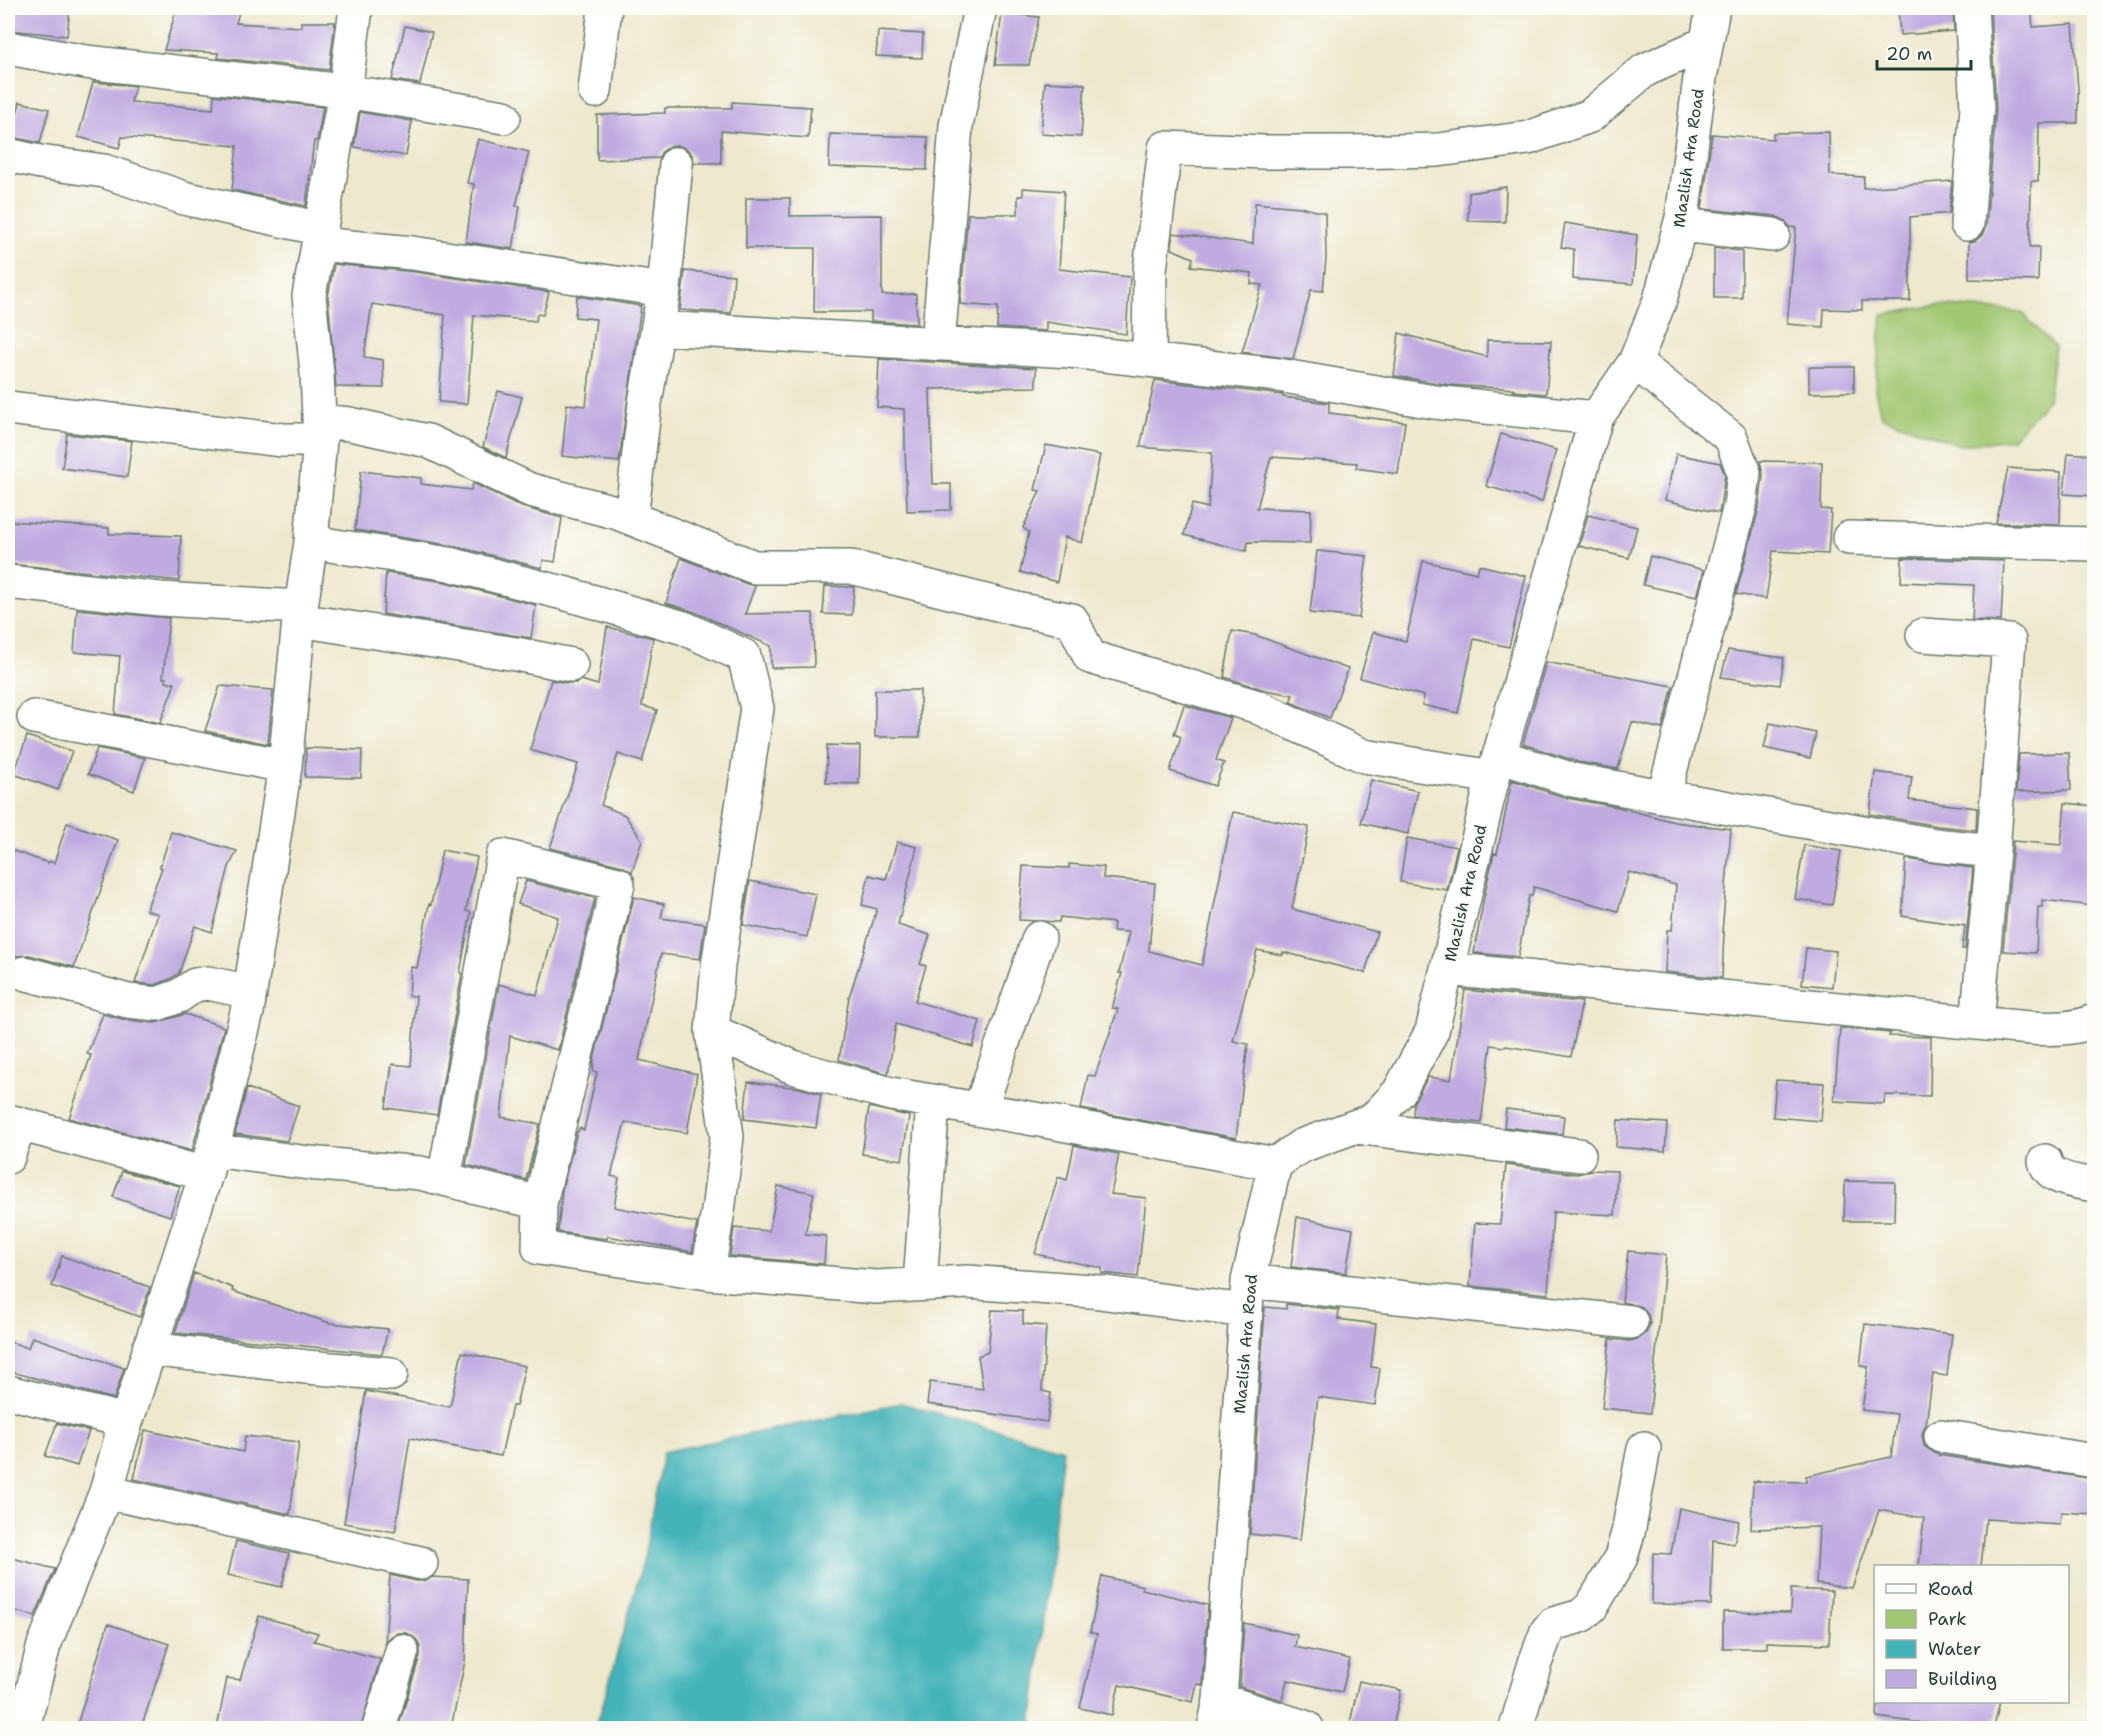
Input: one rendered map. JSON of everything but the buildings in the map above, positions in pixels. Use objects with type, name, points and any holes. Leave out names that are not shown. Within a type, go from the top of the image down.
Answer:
[{"type":"street","points":[[23,1728],[44,1645],[106,1492],[126,1421],[209,1162],[247,1012],[285,766],[300,613],[311,542],[320,431],[309,296],[345,91],[356,8]]},
{"type":"street","points":[[595,91],[605,8]]},
{"type":"street","points":[[938,344],[956,126],[980,8]]},
{"type":"street","name":"Mazlish Ara Road","points":[[1217,1714],[1247,1296],[1275,1164],[1301,1146],[1373,1120],[1399,1092],[1432,1030],[1496,767],[1596,418],[1635,362],[1660,300],[1680,225],[1713,8]]},
{"type":"street","points":[[1967,224],[1977,107],[1971,8]]},
{"type":"street","points":[[1149,360],[1150,270],[1165,148],[1264,152],[1372,152],[1438,150],[1528,138],[1590,116],[1645,69],[1706,43]]},
{"type":"street","points":[[8,48],[86,62],[345,91],[504,117]]},
{"type":"street","points":[[8,155],[104,171],[184,198],[319,237],[664,290]]},
{"type":"street","points":[[631,518],[645,403],[664,290],[676,164]]},
{"type":"street","points":[[1680,225],[1773,235]]},
{"type":"street","points":[[658,328],[1070,351],[1278,375],[1434,402],[1596,418]]},
{"type":"street","points":[[1635,362],[1731,438],[1744,473],[1740,506],[1664,795]]},
{"type":"street","points":[[8,408],[283,440],[350,424],[428,441],[531,489],[631,518],[754,567],[851,567],[1072,620],[1089,657],[1255,706],[1364,756],[1496,767],[1664,795],[1935,845],[1993,850]]},
{"type":"street","points":[[1849,538],[2094,544]]},
{"type":"street","points":[[311,542],[449,564],[556,591],[684,628],[744,656],[757,708],[718,966],[712,1031],[727,1136],[708,1273]]},
{"type":"street","points":[[8,582],[300,613],[571,665]]},
{"type":"street","points":[[1923,635],[2008,641],[1993,850],[1977,1023]]},
{"type":"street","points":[[34,717],[285,766]]},
{"type":"street","points":[[444,1179],[503,856],[618,884],[540,1203],[539,1248],[708,1273],[876,1287],[968,1282],[1091,1291],[1247,1296],[1631,1322]]},
{"type":"street","points":[[980,1109],[1039,938]]},
{"type":"street","points":[[1447,969],[1977,1023],[2061,1028],[2086,1025],[2094,1021]]},
{"type":"street","points":[[24,973],[128,1000],[157,1004],[179,996],[195,985],[208,983],[250,992]]},
{"type":"street","points":[[712,1031],[793,1067],[891,1094],[1275,1164]]},
{"type":"street","points":[[920,1284],[933,1101]]},
{"type":"street","points":[[8,1157],[13,1122],[209,1162],[309,1163],[420,1173],[540,1203]]},
{"type":"street","points":[[1355,1127],[1579,1155]]},
{"type":"street","points":[[2045,1161],[2050,1170],[2063,1178],[2094,1185]]},
{"type":"street","points":[[149,1349],[391,1374]]},
{"type":"street","points":[[8,1392],[126,1421]]},
{"type":"street","points":[[1941,1436],[2094,1461]]},
{"type":"street","points":[[1516,1728],[1547,1631],[1553,1624],[1581,1616],[1592,1606],[1621,1557],[1628,1533],[1644,1448]]},
{"type":"street","points":[[106,1492],[421,1563]]},
{"type":"street","points":[[379,1728],[402,1651]]},
{"type":"street","points":[[1217,1714],[1307,1728]]},
{"type":"green space","points":[[1937,305],[2021,312],[2055,347],[2048,400],[2012,439],[1960,445],[1881,417],[1875,390],[1882,315]]},
{"type":"water","points":[[901,1403],[1063,1449],[1032,1728],[593,1728],[601,1711],[644,1558],[663,1452]]}]
